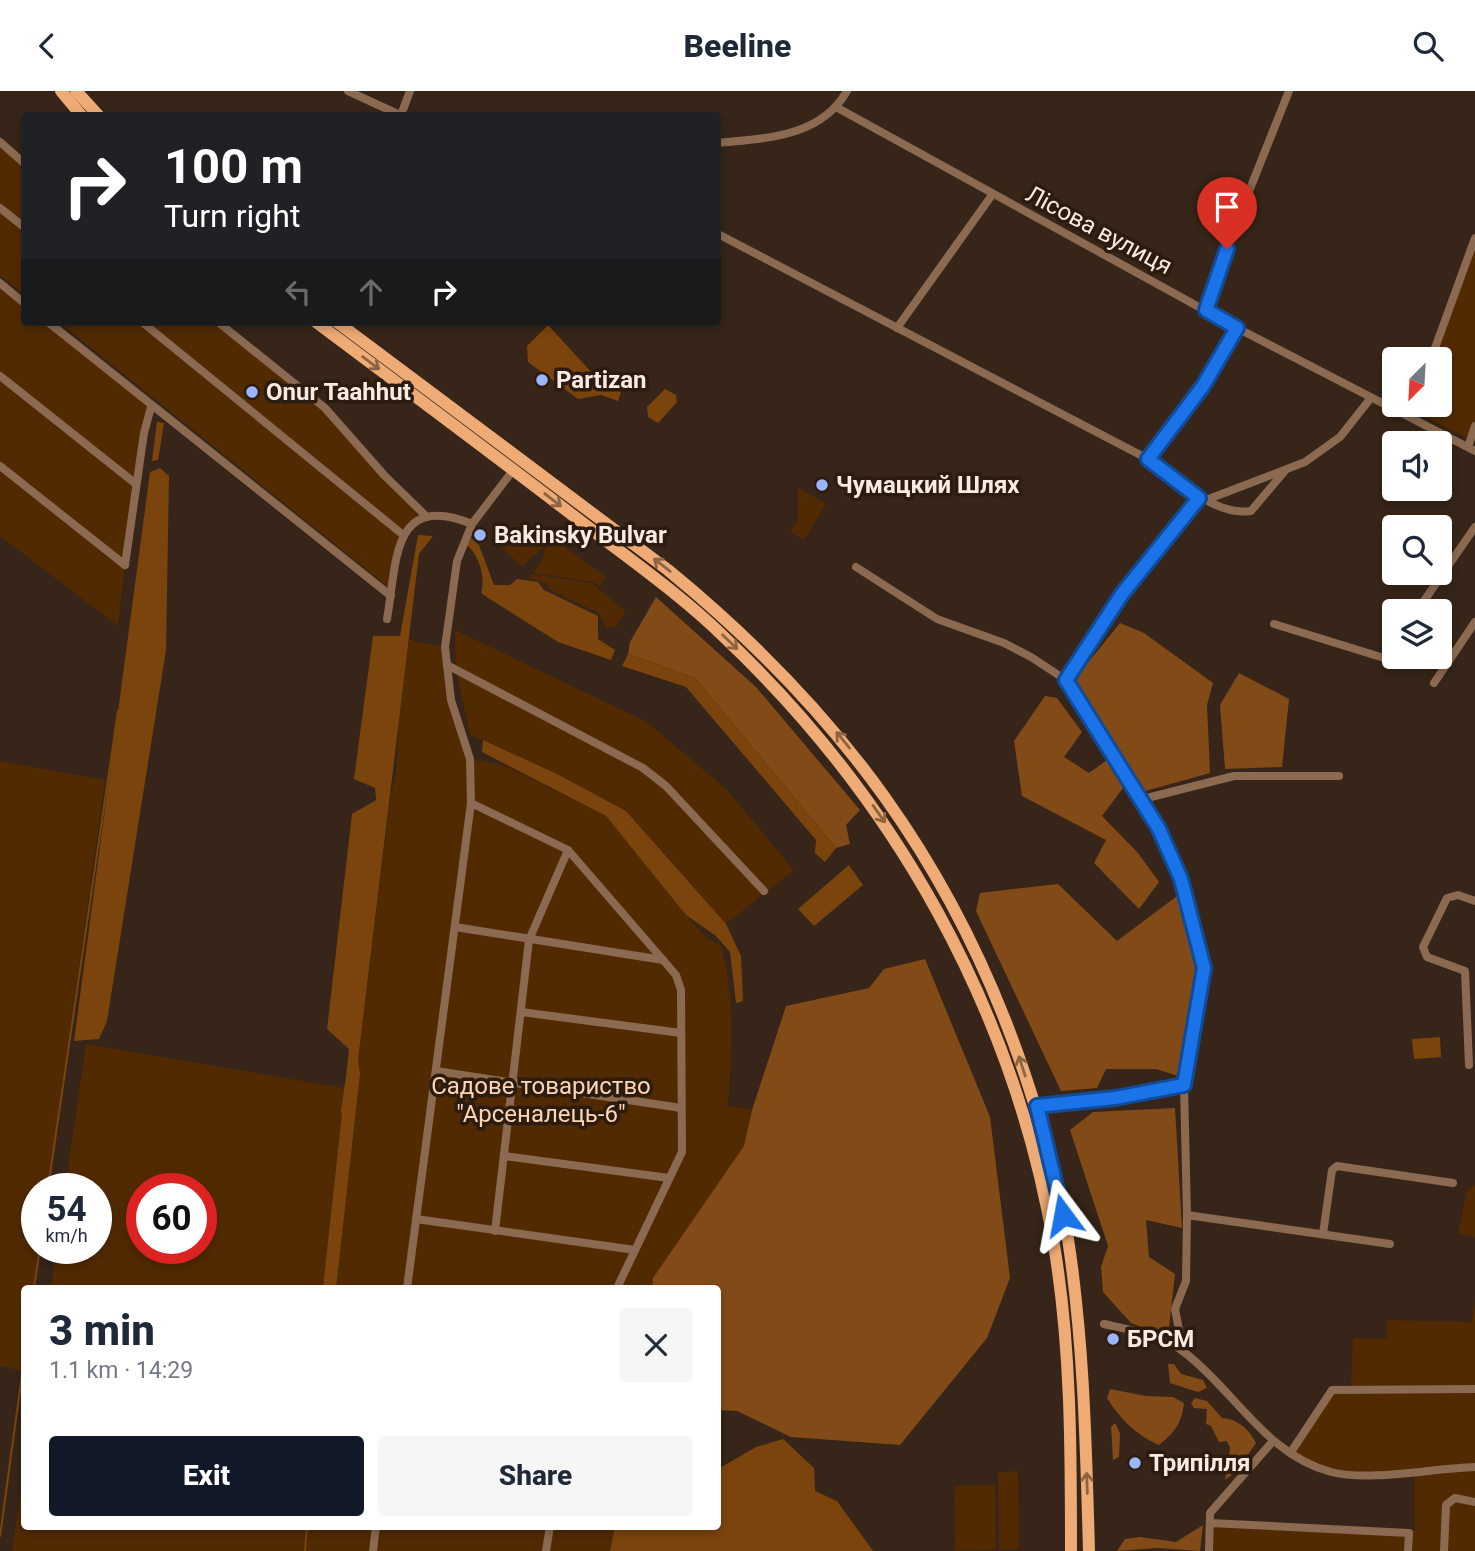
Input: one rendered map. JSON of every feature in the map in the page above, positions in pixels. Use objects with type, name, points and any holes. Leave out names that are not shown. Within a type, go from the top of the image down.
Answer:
[{"type":"main road","points":[[61,91],[78,112]]},
{"type":"main road","points":[[76,91],[95,112]]},
{"type":"main road","points":[[322,326],[514,469],[720,633],[796,709],[854,779],[926,887],[958,948],[1010,1076],[1030,1140],[1054,1246],[1068,1353],[1072,1551]]},
{"type":"main road","points":[[342,326],[668,570],[715,609],[807,697],[882,792],[936,873],[989,979],[1037,1106],[1059,1194],[1074,1279],[1083,1386],[1089,1551]]},
{"type":"street","points":[[348,91],[394,112]]},
{"type":"street","points":[[401,112],[410,91]]},
{"type":"street","points":[[721,143],[794,133],[836,107],[847,91]]},
{"type":"street","points":[[1206,310],[1234,229],[1289,91]]},
{"type":"street","name":"Лісова вулиця","points":[[836,107],[992,195],[1382,404]]},
{"type":"street","points":[[0,142],[21,160]]},
{"type":"street","points":[[897,328],[992,195]]},
{"type":"street","points":[[0,208],[21,225]]},
{"type":"street","points":[[721,236],[1148,459],[1203,499],[1251,512],[1283,472]]},
{"type":"street","points":[[1435,347],[1475,238]]},
{"type":"street","points":[[0,283],[21,300]]},
{"type":"street","points":[[53,326],[391,596]]},
{"type":"street","points":[[147,326],[402,534]]},
{"type":"street","points":[[223,326],[325,408],[427,517]]},
{"type":"street","points":[[1148,459],[1203,386],[1237,328]]},
{"type":"street","points":[[0,376],[136,484]]},
{"type":"street","points":[[1066,680],[1122,594],[1203,499],[1283,472],[1331,446],[1370,399]]},
{"type":"street","points":[[0,466],[125,565],[136,484],[151,407]]},
{"type":"street","name":"Лісова вулиця","points":[[1410,417],[1471,449]]},
{"type":"street","points":[[1471,449],[1475,426]]},
{"type":"street","points":[[407,1285],[471,803],[470,759],[451,700],[445,647],[457,561],[472,524],[514,469]]},
{"type":"street","points":[[387,619],[402,534],[412,521],[427,517],[462,520],[472,524]]},
{"type":"street","points":[[1425,599],[1475,527]]},
{"type":"street","points":[[856,567],[937,619],[1004,643],[1066,680],[1159,829],[1181,879],[1204,968],[1184,1085],[1186,1281],[1175,1309],[1183,1351]]},
{"type":"street","points":[[1434,683],[1475,622]]},
{"type":"street","points":[[1275,624],[1382,661]]},
{"type":"street","points":[[447,665],[643,768],[666,786],[764,891]]},
{"type":"street","points":[[1139,800],[1234,776],[1339,776]]},
{"type":"street","points":[[471,803],[568,850],[676,975],[681,990],[682,1152],[618,1285]]},
{"type":"street","points":[[495,1231],[529,940],[568,850]]},
{"type":"street","points":[[1469,1065],[1465,971],[1427,957],[1423,947],[1447,898],[1458,895],[1475,901]]},
{"type":"street","points":[[454,927],[663,960]]},
{"type":"street","points":[[520,1011],[681,1033]]},
{"type":"street","points":[[436,1071],[681,1108]]},
{"type":"street","points":[[1037,1106],[1115,1098],[1184,1085]]},
{"type":"street","points":[[504,1156],[669,1178]]},
{"type":"street","points":[[1324,1234],[1332,1170],[1336,1166],[1453,1183]]},
{"type":"street","points":[[1187,1215],[1390,1244]]},
{"type":"street","points":[[416,1219],[635,1249]]},
{"type":"street","points":[[1104,1324],[1150,1334],[1183,1351],[1273,1441],[1319,1468],[1353,1476],[1475,1467]]},
{"type":"street","points":[[1291,1452],[1332,1390],[1475,1389]]},
{"type":"street","points":[[1209,1551],[1213,1509],[1273,1441]]},
{"type":"street","points":[[1444,1551],[1446,1505],[1455,1498],[1475,1501]]},
{"type":"street","points":[[1210,1523],[1409,1533],[1408,1551]]},
{"type":"street","points":[[373,1551],[376,1530]]},
{"type":"street","points":[[546,1530],[546,1551]]},
{"type":"green space","points":[[0,142],[21,160],[21,292],[0,275]]},
{"type":"green space","points":[[1475,243],[1475,442],[1426,417],[1452,417],[1452,347],[1438,347]]},
{"type":"green space","points":[[0,283],[21,300],[21,326],[53,326],[151,407],[125,565],[118,626],[0,536]]},
{"type":"green space","points":[[64,326],[225,326],[325,408],[422,512],[402,534],[392,590]]},
{"type":"green space","points":[[798,487],[826,504],[804,540],[790,532],[798,519]]},
{"type":"green space","points":[[504,526],[517,526],[543,547],[522,567],[494,540]]},
{"type":"green space","points":[[554,539],[606,577],[600,586],[593,582],[533,573],[544,557],[544,550]]},
{"type":"green space","points":[[530,574],[592,583],[626,612],[616,626],[606,628],[599,613],[550,590],[544,582],[529,578]]},
{"type":"green space","points":[[455,630],[647,722],[726,789],[794,870],[726,924],[626,811],[557,774],[470,735],[456,670]]},
{"type":"green space","name":"Садове товариство \"Арсеналець-6\"","points":[[409,640],[445,647],[451,700],[470,759],[503,765],[606,816],[686,915],[706,937],[721,946],[731,1006],[728,1106],[752,1110],[745,1142],[692,1285],[51,1285],[54,1264],[112,1264],[112,1173],[67,1173],[86,1044],[344,1088],[358,1060],[391,792],[396,775],[399,715]]},
{"type":"green space","points":[[0,761],[105,780],[50,1173],[21,1173],[21,1264],[38,1264],[34,1285],[21,1285],[21,1371],[0,1366]]},
{"type":"green space","points":[[1475,1185],[1475,1237],[1458,1234],[1467,1190]]},
{"type":"green space","points":[[1475,1301],[1475,1551],[1209,1551],[1210,1523],[1415,1531],[1414,1470],[1335,1473],[1291,1452],[1328,1395],[1351,1389],[1353,1338],[1387,1339],[1386,1320],[1472,1322]]},
{"type":"green space","points":[[1018,1471],[1019,1549],[999,1550],[998,1472]]},
{"type":"green space","points":[[995,1485],[996,1550],[955,1551],[954,1486]]},
{"type":"green space","points":[[21,1492],[21,1530],[614,1530],[610,1551],[12,1551]]},
{"type":"shaded area","points":[[549,326],[594,375],[621,392],[618,401],[601,395],[578,399],[528,362],[527,346]]},
{"type":"shaded area","points":[[665,389],[676,395],[677,402],[658,423],[648,417],[647,407]]},
{"type":"shaded area","points":[[157,422],[164,423],[158,460],[152,461]]},
{"type":"shaded area","points":[[160,468],[169,476],[166,650],[107,1021],[99,1039],[74,1041],[150,472]]},
{"type":"shaded area","points":[[418,535],[433,536],[419,554],[358,1060],[360,1073],[336,1285],[323,1285],[349,1049],[327,1029],[352,814],[376,800],[375,788],[354,779],[373,636],[400,636]]},
{"type":"shaded area","points":[[471,538],[479,545],[494,585],[510,585],[517,579],[538,582],[544,590],[598,616],[598,639],[615,650],[611,660],[558,642],[481,593],[483,581],[480,567],[467,545]]},
{"type":"shaded area","points":[[656,597],[756,687],[860,810],[846,825],[850,844],[836,848],[695,678],[628,654],[630,642]]},
{"type":"shaded area","points":[[1120,623],[1144,633],[1213,683],[1207,705],[1210,773],[1142,792],[1074,680]]},
{"type":"shaded area","points":[[628,654],[695,678],[836,848],[825,862],[815,853],[816,840],[686,687],[622,666]]},
{"type":"shaded area","points":[[1239,673],[1289,699],[1282,767],[1225,769],[1220,705]]},
{"type":"shaded area","points":[[1045,696],[1057,698],[1082,732],[1064,757],[1089,773],[1107,760],[1123,788],[1102,816],[1138,853],[1159,882],[1139,909],[1094,863],[1106,840],[1022,796],[1014,741]]},
{"type":"shaded area","points":[[483,740],[557,774],[626,811],[726,924],[741,956],[743,1001],[736,1003],[730,952],[716,936],[686,915],[606,816],[482,752]]},
{"type":"shaded area","points":[[849,865],[863,885],[814,926],[798,909]]},
{"type":"shaded area","points":[[1058,884],[1117,941],[1177,896],[1198,969],[1181,1077],[1156,1069],[1106,1069],[1097,1088],[1061,1091],[976,911],[980,893]]},
{"type":"shaded area","points":[[925,959],[990,1117],[1010,1278],[987,1338],[900,1445],[791,1437],[737,1411],[721,1410],[721,1285],[652,1285],[653,1278],[744,1146],[752,1110],[786,1006],[869,988],[884,969]]},
{"type":"shaded area","points":[[1440,1037],[1441,1057],[1414,1059],[1412,1039]]},
{"type":"shaded area","points":[[1175,1108],[1182,1228],[1146,1220],[1149,1257],[1175,1274],[1168,1337],[1131,1323],[1103,1292],[1101,1267],[1108,1246],[1070,1130],[1093,1112]]},
{"type":"shaded area","points":[[1168,1364],[1174,1364],[1181,1374],[1203,1380],[1207,1388],[1198,1392],[1170,1383]]},
{"type":"shaded area","points":[[1110,1389],[1146,1396],[1173,1397],[1184,1403],[1179,1422],[1159,1445],[1136,1431],[1117,1413],[1107,1398]]},
{"type":"shaded area","points":[[1195,1398],[1207,1401],[1222,1418],[1233,1420],[1242,1426],[1256,1443],[1237,1471],[1225,1480],[1230,1448],[1227,1441],[1219,1442],[1211,1426],[1206,1424],[1207,1409],[1194,1408],[1191,1403]]},
{"type":"shaded area","points":[[1115,1423],[1120,1433],[1119,1457],[1113,1460],[1111,1427]]},
{"type":"shaded area","points":[[783,1439],[814,1468],[815,1491],[837,1501],[873,1551],[610,1551],[614,1530],[721,1530],[721,1467],[756,1447]]},
{"type":"shaded area","points":[[1203,1525],[1200,1551],[1157,1548],[1117,1551],[1125,1539],[1140,1537],[1176,1542]]},
{"type":"waterway","points":[[50,1173],[118,711]]},
{"type":"waterway","points":[[342,1112],[346,1083]]},
{"type":"waterway","points":[[34,1285],[38,1264]]},
{"type":"waterway","points":[[0,1536],[21,1382]]},
{"type":"waterway","points":[[305,1551],[307,1530]]},
{"type":"place","name":"Partizan","points":[[542,380]]},
{"type":"place","name":"Onur Taahhut","points":[[252,392]]},
{"type":"place","name":"Чумацкий Шлях","points":[[822,485]]},
{"type":"place","name":"Bakinsky Bulvar","points":[[480,535]]},
{"type":"place","name":"БРСМ","points":[[1113,1339]]},
{"type":"place","name":"Трипілля","points":[[1135,1463]]},
{"type":"route","points":[[1063,1215],[1037,1106],[1115,1098],[1184,1085],[1201,987],[1204,968],[1181,879],[1159,829],[1066,680],[1122,594],[1199,498],[1161,466],[1148,459],[1203,386],[1237,328],[1206,310],[1227,249]]}]
